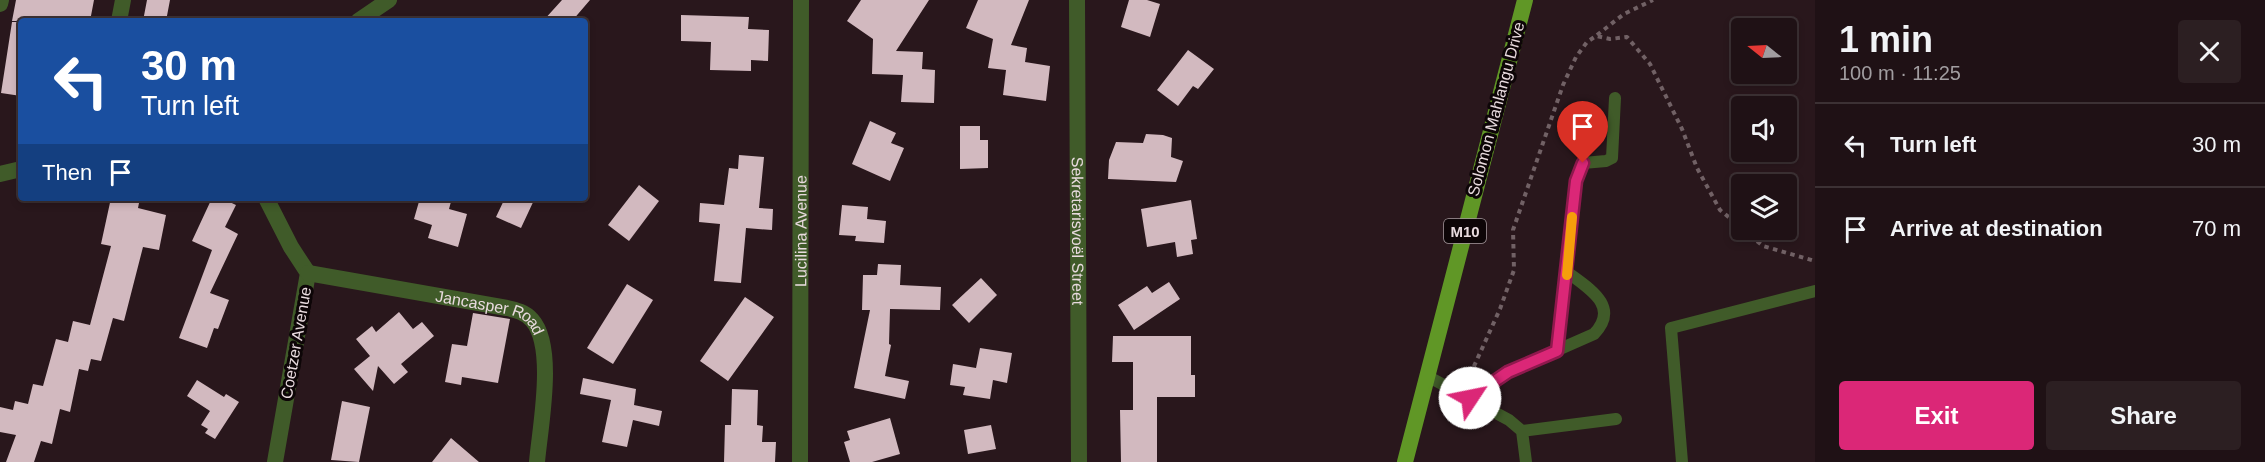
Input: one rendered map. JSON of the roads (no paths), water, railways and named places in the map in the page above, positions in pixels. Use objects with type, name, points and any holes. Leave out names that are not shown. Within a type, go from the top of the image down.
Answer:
[{"type":"main road","name":"Solomon Mahlangu Drive","points":[[1405,462],[1525,0]]},
{"type":"street","points":[[120,18],[123,0]]},
{"type":"street","points":[[362,18],[389,0]]},
{"type":"street","name":"Lucilina Avenue","points":[[800,462],[801,0]]},
{"type":"street","name":"Sekretarisvoël Street","points":[[1077,0],[1079,462]]},
{"type":"street","points":[[0,174],[18,170]]},
{"type":"street","name":"Coetzer Avenue","points":[[268,201],[291,247],[308,273],[275,462]]},
{"type":"street","name":"Jancasper Road","points":[[308,273],[507,308],[521,311],[530,318],[542,338],[544,355],[544,384],[537,462]]},
{"type":"lane","points":[[1557,351],[1576,181],[1583,163],[1606,161],[1612,158],[1615,98]]},
{"type":"lane","points":[[1470,398],[1508,372],[1594,334],[1602,325],[1605,314],[1596,295],[1567,272]]},
{"type":"lane","points":[[1682,462],[1671,328],[1815,291]]},
{"type":"lane","points":[[1427,376],[1509,420],[1522,431],[1526,462]]},
{"type":"lane","points":[[1522,431],[1616,419]]}]
